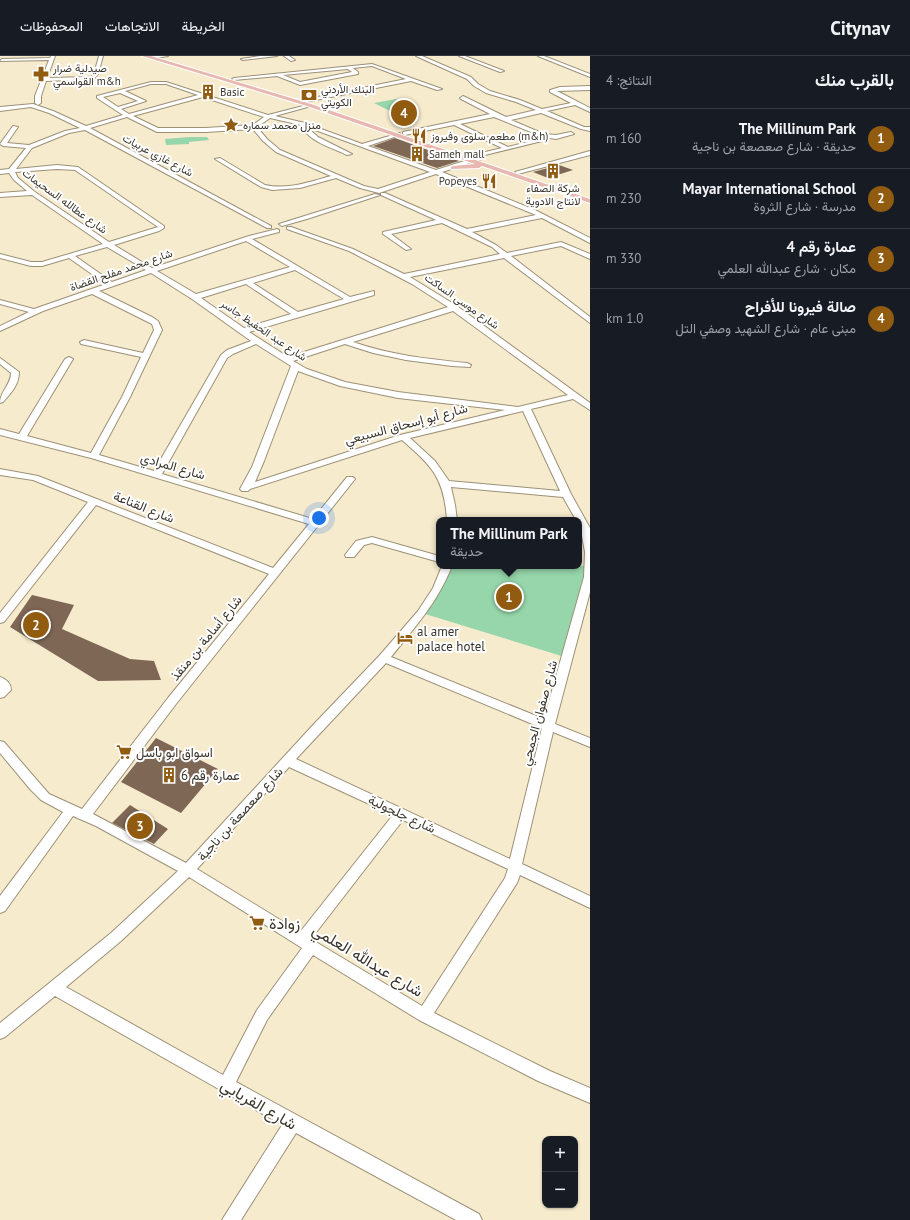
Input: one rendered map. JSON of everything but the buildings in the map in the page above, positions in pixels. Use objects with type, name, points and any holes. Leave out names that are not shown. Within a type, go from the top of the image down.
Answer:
[{"type":"main road","points":[[145,56],[307,102]]},
{"type":"main road","points":[[154,56],[307,102],[590,196]]},
{"type":"main road","points":[[402,133],[466,158],[476,158],[497,169],[590,201]]},
{"type":"main road","points":[[453,168],[476,166],[497,169]]},
{"type":"street","points":[[44,80],[92,78],[96,74],[101,56]]},
{"type":"street","points":[[154,56],[166,56]]},
{"type":"street","points":[[244,59],[270,56],[275,58]]},
{"type":"street","points":[[286,56],[293,60]]},
{"type":"street","points":[[418,56],[470,78],[476,85],[488,92],[518,101],[542,112],[589,129]]},
{"type":"street","points":[[461,56],[502,71]]},
{"type":"street","points":[[540,56],[590,76]]},
{"type":"street","points":[[2,60],[53,57],[38,96],[29,104]]},
{"type":"street","points":[[234,79],[376,65],[439,89]]},
{"type":"street","points":[[300,84],[356,73],[347,67]]},
{"type":"street","points":[[571,68],[584,67]]},
{"type":"street","points":[[276,74],[311,88]]},
{"type":"street","points":[[413,79],[342,93],[307,102],[269,116],[254,127],[154,130],[99,98],[120,91],[160,82],[269,116],[303,124],[364,145],[438,173],[543,216],[590,241]]},
{"type":"street","points":[[590,88],[560,89],[552,91],[590,110]]},
{"type":"street","points":[[332,89],[342,93]]},
{"type":"street","points":[[116,109],[143,101],[120,91]]},
{"type":"street","points":[[471,95],[463,98],[495,115],[548,137],[571,134]]},
{"type":"street","points":[[0,108],[38,104],[40,99],[38,96]]},
{"type":"street","points":[[78,125],[99,123],[202,96]]},
{"type":"street","points":[[506,119],[576,103]]},
{"type":"street","name":"شارع غازي عربيات","points":[[29,104],[86,128],[269,227],[279,227]]},
{"type":"street","name":"شارع غازي عربيات","points":[[38,104],[51,112]]},
{"type":"street","points":[[364,145],[402,133],[495,115]]},
{"type":"street","name":"شارع عطالله السحيمات","points":[[99,123],[86,128],[67,132],[30,147],[11,171],[16,179],[33,193],[150,271]]},
{"type":"street","points":[[454,123],[507,148]]},
{"type":"street","points":[[303,124],[304,128],[316,139],[349,154]]},
{"type":"street","name":"شارع عطالله السحيمات","points":[[67,132],[78,125]]},
{"type":"street","points":[[15,127],[3,144],[30,147]]},
{"type":"street","points":[[254,127],[265,140],[278,151],[393,199],[483,239],[506,255],[590,321]]},
{"type":"street","name":"شارع محمد مفلح القضاة","points":[[0,329],[34,311],[453,168],[476,158],[507,148],[539,141]]},
{"type":"street","points":[[518,172],[590,153]]},
{"type":"street","points":[[218,159],[263,186],[270,188],[288,188],[336,176]]},
{"type":"street","points":[[0,172],[57,167],[76,168],[162,227],[158,230],[109,245],[36,265],[0,256]]},
{"type":"street","points":[[0,195],[33,193]]},
{"type":"street","points":[[466,231],[543,216]]},
{"type":"street","name":"شارع غازي عربيات","points":[[254,218],[279,227]]},
{"type":"street","name":"شارع محمد مفلح القضاة","points":[[279,227],[289,227],[305,218]]},
{"type":"street","points":[[408,249],[385,233],[441,221]]},
{"type":"street","name":"شارع محمد مفلح القضاة","points":[[249,238],[269,227]]},
{"type":"street","name":"شارع موسى الساكت","points":[[279,227],[308,235]]},
{"type":"street","name":"شارع موسى الساكت","points":[[289,227],[351,250],[403,276],[454,308],[590,407]]},
{"type":"street","points":[[249,238],[295,268],[349,299]]},
{"type":"street","points":[[403,276],[561,244],[590,257]]},
{"type":"street","points":[[70,256],[112,285]]},
{"type":"street","points":[[196,297],[295,268]]},
{"type":"street","name":"شارع عبد الحفيظ جاسر","points":[[150,271],[196,297],[257,341],[295,366],[319,376],[363,388],[398,395],[521,408]]},
{"type":"street","points":[[247,282],[297,315]]},
{"type":"street","points":[[93,291],[141,314],[157,326],[158,332],[126,397],[94,456]]},
{"type":"street","points":[[243,331],[371,293]]},
{"type":"street","points":[[0,302],[34,311]]},
{"type":"street","points":[[286,360],[454,308]]},
{"type":"street","points":[[157,475],[224,357],[230,352],[257,341]]},
{"type":"street","points":[[84,342],[145,356]]},
{"type":"street","points":[[346,342],[402,358],[467,365]]},
{"type":"street","points":[[22,437],[69,359]]},
{"type":"street","points":[[0,360],[14,372],[15,378],[13,385],[0,400]]},
{"type":"street","points":[[237,499],[247,487],[260,460],[295,366]]},
{"type":"street","name":"شارع أبو إسحاق السبيعي","points":[[247,487],[402,437],[575,396]]},
{"type":"street","name":"شارع صفوان الجمحي","points":[[521,408],[566,494],[580,517]]},
{"type":"street","name":"شارع المرادي","points":[[0,432],[94,456],[316,523]]},
{"type":"street","points":[[402,437],[433,464],[447,484],[452,507],[452,517]]},
{"type":"street","name":"شارع القناعة","points":[[0,472],[35,478],[276,573]]},
{"type":"street","name":"شارع أسامة بن منقذ","points":[[85,815],[172,701],[350,479]]},
{"type":"street","points":[[447,484],[566,494]]},
{"type":"street","points":[[0,620],[94,501]]},
{"type":"street","name":"شارع صفوان الجمحي","points":[[424,1015],[506,890],[516,868],[548,726],[589,578],[590,552],[588,538],[582,522]]},
{"type":"street","points":[[350,555],[360,543],[372,540],[436,558]]},
{"type":"street","name":"شارع صعصعة بن ناجية","points":[[0,1032],[116,936],[188,870],[384,658],[422,613],[438,588],[446,569]]},
{"type":"street","points":[[384,658],[590,743]]},
{"type":"street","points":[[0,681],[5,686],[5,690],[0,694]]},
{"type":"street","name":"شارع عبدالله العلمي","points":[[0,745],[45,797],[85,815],[188,870],[306,944],[424,1015],[537,1073],[590,1096]]},
{"type":"street","name":"شارع جلجولية","points":[[288,761],[590,902]]},
{"type":"street","points":[[0,907],[71,810]]},
{"type":"street","points":[[226,1085],[262,1015],[306,944],[401,814]]},
{"type":"street","name":"شارع الفريابي","points":[[55,988],[292,1124],[467,1219]]},
{"type":"street","points":[[231,1220],[292,1124]]},
{"type":"green space","points":[[396,99],[413,106],[390,111],[374,103]]},
{"type":"green space","points":[[207,137],[209,140],[189,142],[189,144],[166,145],[165,139]]},
{"type":"green space","points":[[582,566],[589,567],[568,658],[422,613],[445,569],[582,569]]},
{"type":"place","name":"صيدلية ضرار القواسمي m&h","points":[[41,74]]},
{"type":"place","name":"Basic","points":[[208,92]]},
{"type":"place","name":"البنك الأردني الكويتي","points":[[309,95]]},
{"type":"place","name":"صالة فيرونا للأفراح","points":[[404,113]]},
{"type":"place","name":"منزل محمد سماره","points":[[231,125]]},
{"type":"place","name":"مطعم سلوى وفيروز (m&h)","points":[[419,136]]},
{"type":"place","name":"Sameh mall","points":[[417,154]]},
{"type":"place","name":"شركة الصفاء لانتاج الادوية","points":[[553,171]]},
{"type":"place","name":"Popeyes","points":[[489,181]]},
{"type":"place","name":"The Millinum Park","points":[[509,597]]},
{"type":"place","name":"Mayar International School","points":[[36,625]]},
{"type":"place","name":"al amer palace hotel","points":[[405,638]]},
{"type":"place","name":"اسواق ابو باسل","points":[[124,752]]},
{"type":"place","name":"عمارة رقم 6","points":[[169,775]]},
{"type":"place","name":"عمارة رقم 4","points":[[140,826]]},
{"type":"place","name":"زوادة","points":[[257,923]]}]
